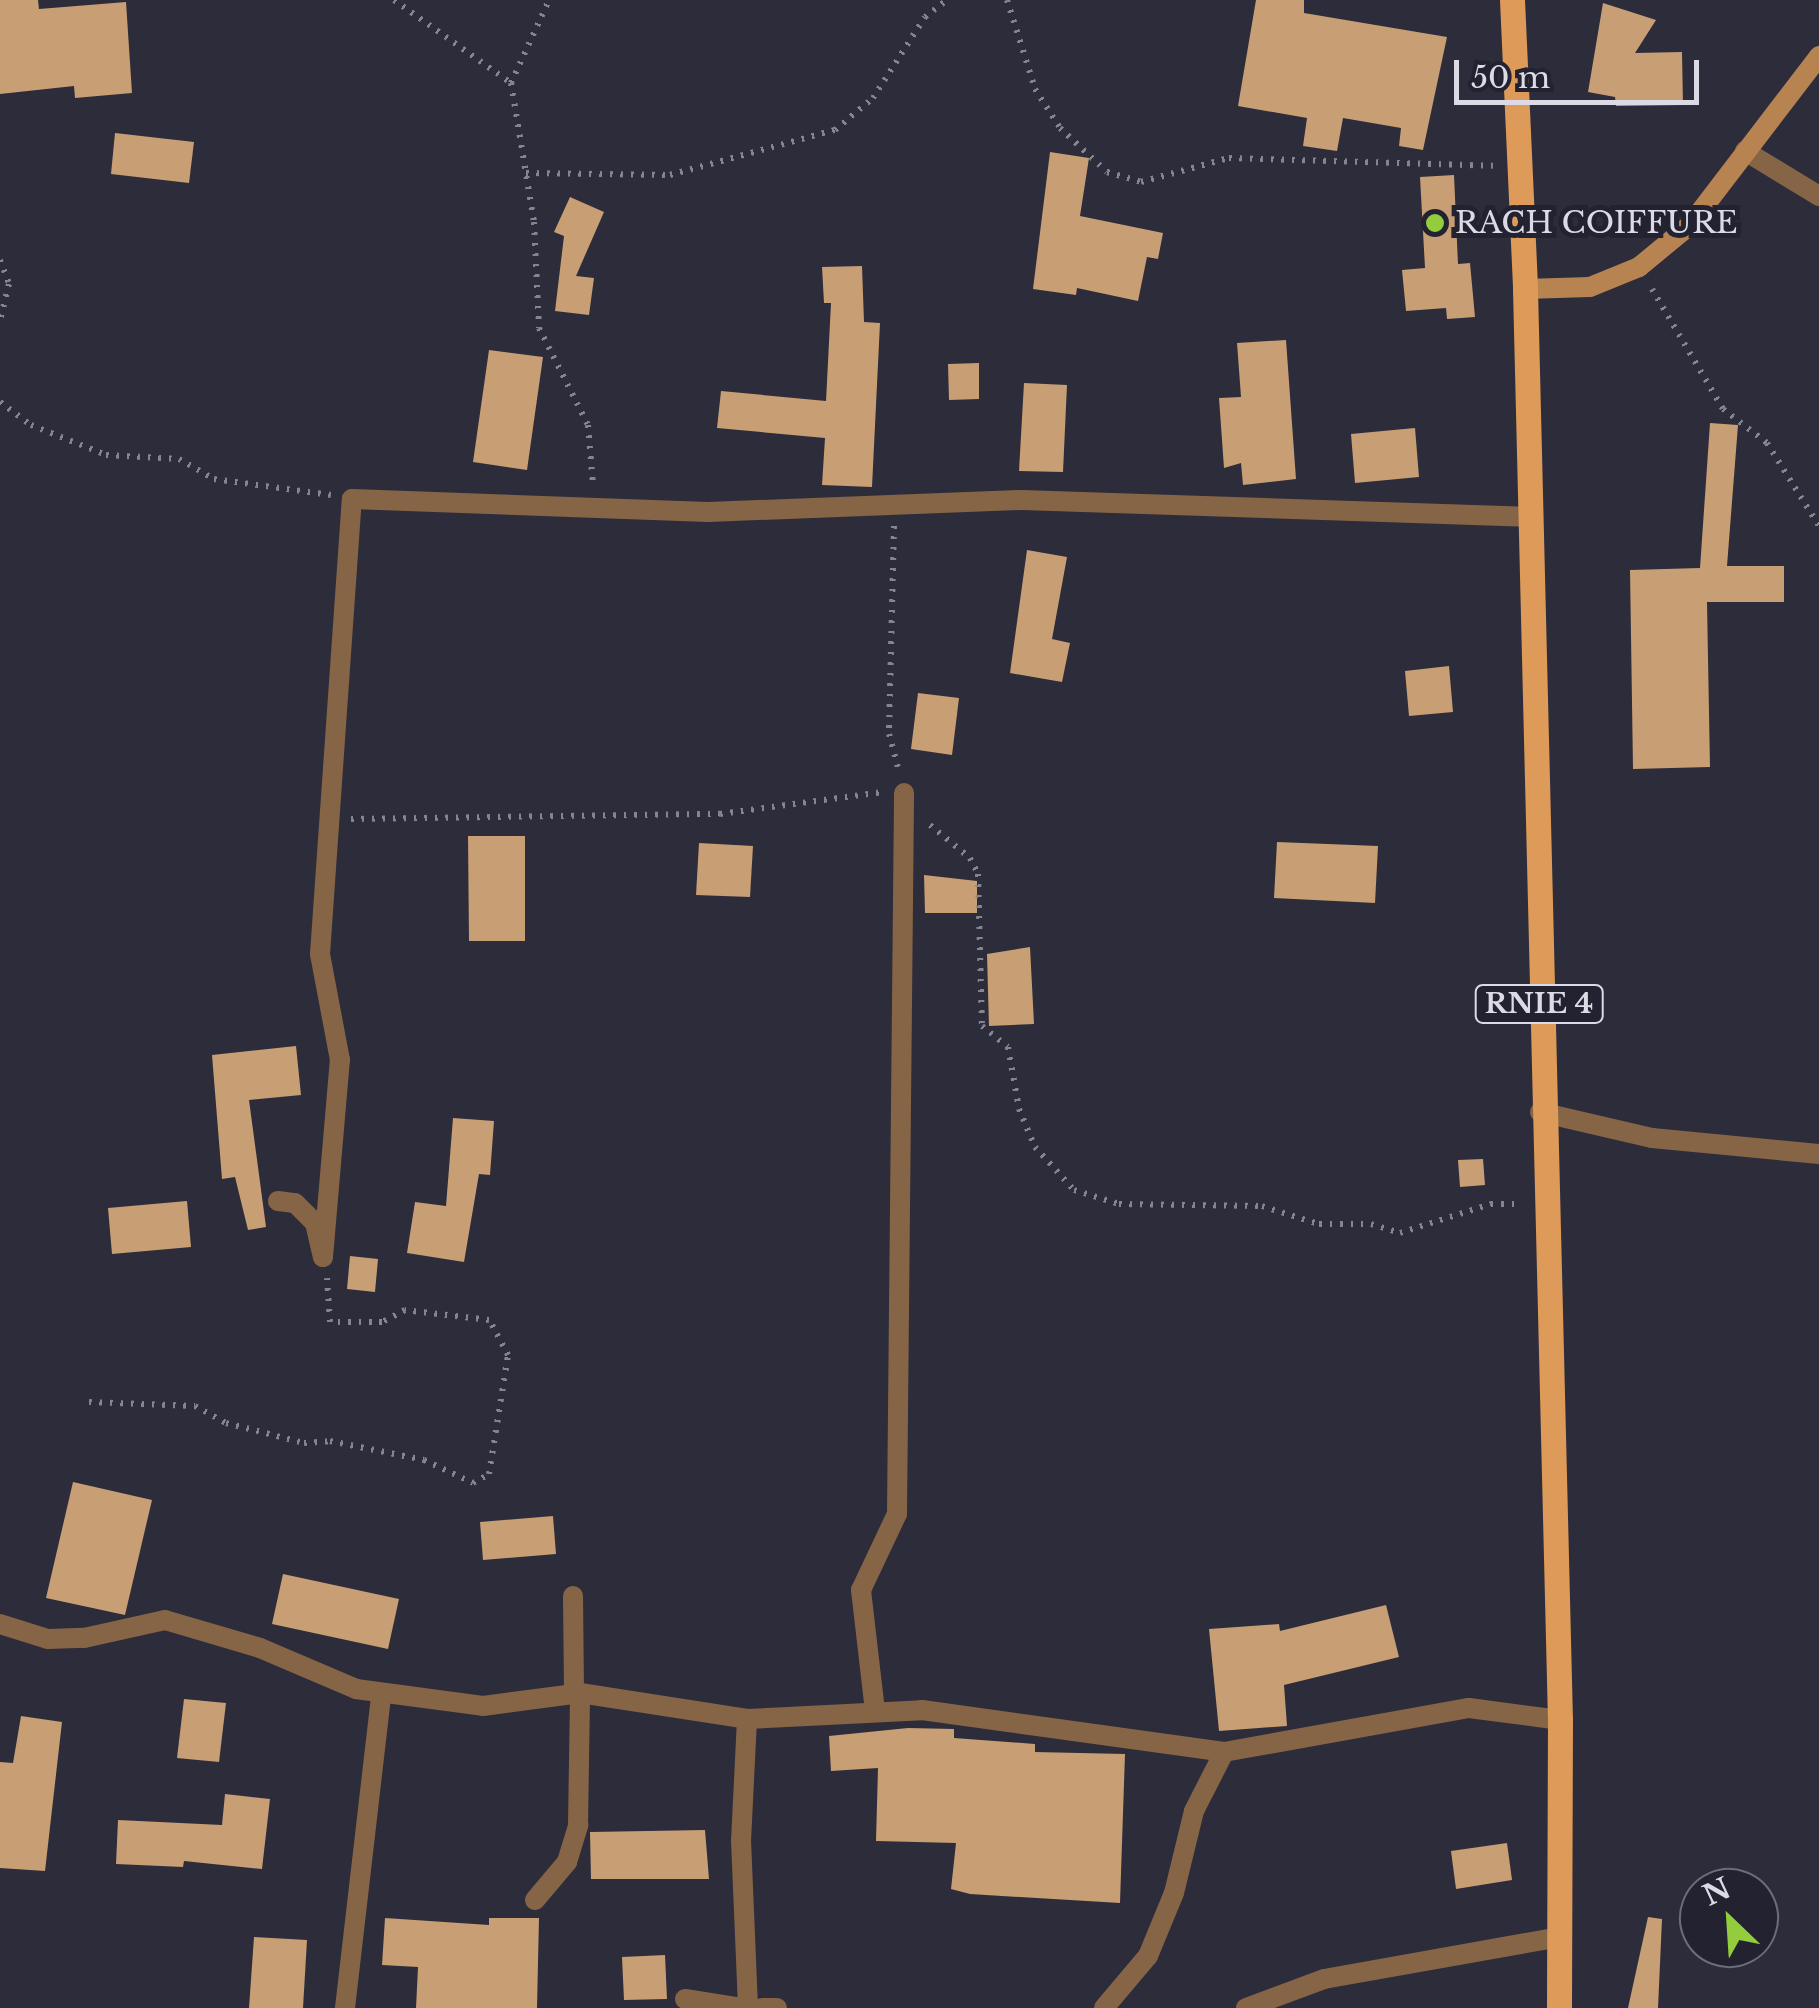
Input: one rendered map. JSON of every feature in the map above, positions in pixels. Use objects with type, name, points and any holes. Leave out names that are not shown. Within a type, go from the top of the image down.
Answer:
[{"type":"main road","name":"RNIE 4","points":[[1512,0],[1525,289],[1540,1112],[1560,1720],[1559,2008]]},
{"type":"street","points":[[1525,289],[1590,287],[1639,266],[1690,225],[1819,56]]},
{"type":"street","points":[[1745,150],[1819,196]]},
{"type":"street","points":[[323,1257],[340,1060],[337,1019],[320,981],[325,819],[342,713],[352,499],[708,512],[1040,500],[1531,517]]},
{"type":"street","points":[[875,1711],[861,1590],[897,1514],[904,793]]},
{"type":"street","points":[[1540,1112],[1652,1138],[1819,1154]]},
{"type":"street","points":[[278,1201],[295,1203],[314,1224],[323,1257]]},
{"type":"street","points":[[534,1900],[568,1862],[578,1825],[574,1596]]},
{"type":"street","points":[[0,1624],[66,1638],[165,1620],[260,1648],[380,1695],[483,1706],[577,1693],[747,1719],[875,1711],[989,1715],[1224,1752],[1470,1708],[1560,1720]]},
{"type":"street","points":[[345,2008],[380,1695]]},
{"type":"street","points":[[685,1999],[746,2008],[740,1840],[747,1719]]},
{"type":"street","points":[[1104,2008],[1148,1956],[1174,1893],[1194,1811],[1224,1752]]},
{"type":"street","points":[[1246,2008],[1324,1979],[1559,1937]]},
{"type":"street","points":[[762,2008],[777,2008]]},
{"type":"path","points":[[394,0],[511,83]]},
{"type":"path","points":[[549,0],[511,83],[526,173],[539,328],[588,425],[594,505]]},
{"type":"path","points":[[526,173],[670,175],[835,130],[873,98],[925,17],[947,0]]},
{"type":"path","points":[[1006,0],[1035,88],[1060,128],[1107,172],[1141,182],[1246,158],[1520,167]]},
{"type":"path","points":[[0,260],[9,284],[0,320]]},
{"type":"path","points":[[1639,266],[1723,409],[1767,443],[1819,526]]},
{"type":"path","points":[[0,402],[31,425],[106,455],[179,459],[214,479],[352,499]]},
{"type":"path","points":[[893,505],[889,734],[904,793],[978,874],[982,1026],[1008,1047],[1019,1110],[1034,1147],[1074,1190],[1119,1204],[1262,1206],[1318,1224],[1371,1224],[1400,1234],[1491,1204],[1546,1204]]},
{"type":"path","points":[[325,819],[544,822],[720,814],[904,793]]},
{"type":"path","points":[[89,1402],[195,1406],[226,1423],[304,1443],[330,1441],[424,1460],[473,1483],[488,1474],[508,1355],[489,1320],[405,1310],[382,1322],[330,1322],[323,1257]]},
{"type":"building","points":[[0,0],[38,0],[39,9],[126,2],[132,93],[75,98],[74,86],[0,94]]},
{"type":"building","points":[[1256,0],[1304,0],[1304,13],[1447,37],[1423,150],[1399,146],[1401,128],[1343,118],[1337,151],[1303,146],[1307,118],[1238,106]]},
{"type":"building","points":[[1603,3],[1656,20],[1635,53],[1682,52],[1683,105],[1616,106],[1615,97],[1588,92]]},
{"type":"building","points":[[115,133],[194,142],[189,183],[111,174]]},
{"type":"building","points":[[1050,152],[1089,158],[1080,216],[1163,233],[1158,259],[1147,257],[1138,301],[1077,288],[1076,295],[1033,289]]},
{"type":"building","points":[[1454,175],[1458,264],[1470,263],[1475,317],[1447,319],[1446,308],[1406,311],[1402,270],[1425,268],[1420,177]]},
{"type":"building","points":[[570,197],[604,212],[576,276],[594,278],[589,315],[555,311],[564,236],[554,232]]},
{"type":"building","points":[[862,266],[864,322],[880,323],[872,487],[822,485],[825,438],[717,428],[721,391],[826,401],[831,303],[824,303],[822,267]]},
{"type":"building","points":[[1286,340],[1296,479],[1243,485],[1241,463],[1224,468],[1219,398],[1241,397],[1237,343]]},
{"type":"building","points":[[489,350],[543,357],[527,470],[473,462]]},
{"type":"building","points":[[979,363],[979,399],[949,400],[948,364]]},
{"type":"building","points":[[1024,383],[1067,385],[1063,472],[1019,471]]},
{"type":"building","points":[[1710,423],[1738,425],[1727,566],[1784,566],[1784,602],[1707,602],[1710,767],[1633,769],[1630,570],[1700,568]]},
{"type":"building","points":[[1415,428],[1419,477],[1355,483],[1351,434]]},
{"type":"building","points":[[1027,550],[1067,557],[1052,639],[1070,643],[1062,682],[1010,673]]},
{"type":"building","points":[[1449,666],[1453,712],[1409,716],[1405,671]]},
{"type":"building","points":[[918,693],[959,698],[952,755],[911,749]]},
{"type":"building","points":[[468,836],[525,836],[525,941],[469,941]]},
{"type":"building","points":[[1277,842],[1378,846],[1375,903],[1274,898]]},
{"type":"building","points":[[699,843],[753,846],[750,897],[696,895]]},
{"type":"building","points":[[924,875],[977,881],[977,913],[925,913]]},
{"type":"building","points":[[1030,947],[1034,1024],[989,1026],[987,954]]},
{"type":"building","points":[[296,1046],[301,1095],[249,1100],[266,1227],[248,1230],[235,1177],[222,1179],[212,1055]]},
{"type":"building","points":[[453,1118],[494,1121],[490,1175],[479,1174],[464,1262],[407,1253],[415,1202],[446,1206]]},
{"type":"building","points":[[1483,1159],[1485,1185],[1460,1187],[1458,1160]]},
{"type":"building","points":[[187,1201],[191,1247],[112,1254],[108,1208]]},
{"type":"building","points":[[350,1256],[378,1259],[375,1292],[347,1289]]},
{"type":"building","points":[[73,1482],[152,1500],[125,1615],[46,1598]]},
{"type":"building","points":[[553,1516],[556,1554],[483,1560],[480,1522]]},
{"type":"building","points":[[283,1574],[399,1599],[388,1649],[272,1624]]},
{"type":"building","points":[[1386,1605],[1399,1657],[1284,1685],[1287,1726],[1219,1731],[1209,1629],[1279,1624],[1280,1631]]},
{"type":"building","points":[[184,1699],[226,1703],[219,1762],[177,1758]]},
{"type":"building","points":[[21,1716],[62,1722],[45,1871],[0,1868],[0,1762],[13,1763]]},
{"type":"building","points":[[908,1728],[954,1729],[954,1738],[1035,1744],[1035,1752],[1125,1754],[1120,1903],[970,1894],[951,1889],[956,1843],[876,1841],[878,1768],[831,1771],[829,1736]]},
{"type":"building","points":[[225,1794],[270,1799],[262,1869],[184,1861],[183,1867],[116,1864],[118,1820],[222,1825]]},
{"type":"building","points":[[705,1830],[709,1879],[591,1879],[590,1832]]},
{"type":"building","points":[[1507,1843],[1512,1880],[1456,1889],[1451,1851]]},
{"type":"building","points":[[1648,1917],[1662,1919],[1658,2008],[1628,2008]]},
{"type":"building","points":[[385,1918],[489,1925],[489,1918],[539,1918],[537,2008],[416,2008],[418,1967],[382,1965]]},
{"type":"building","points":[[254,1937],[307,1940],[303,2008],[249,2008]]},
{"type":"building","points":[[665,1955],[667,1999],[624,2000],[622,1957]]},
{"type":"place","name":"RACH COIFFURE","points":[[1435,223]]}]
